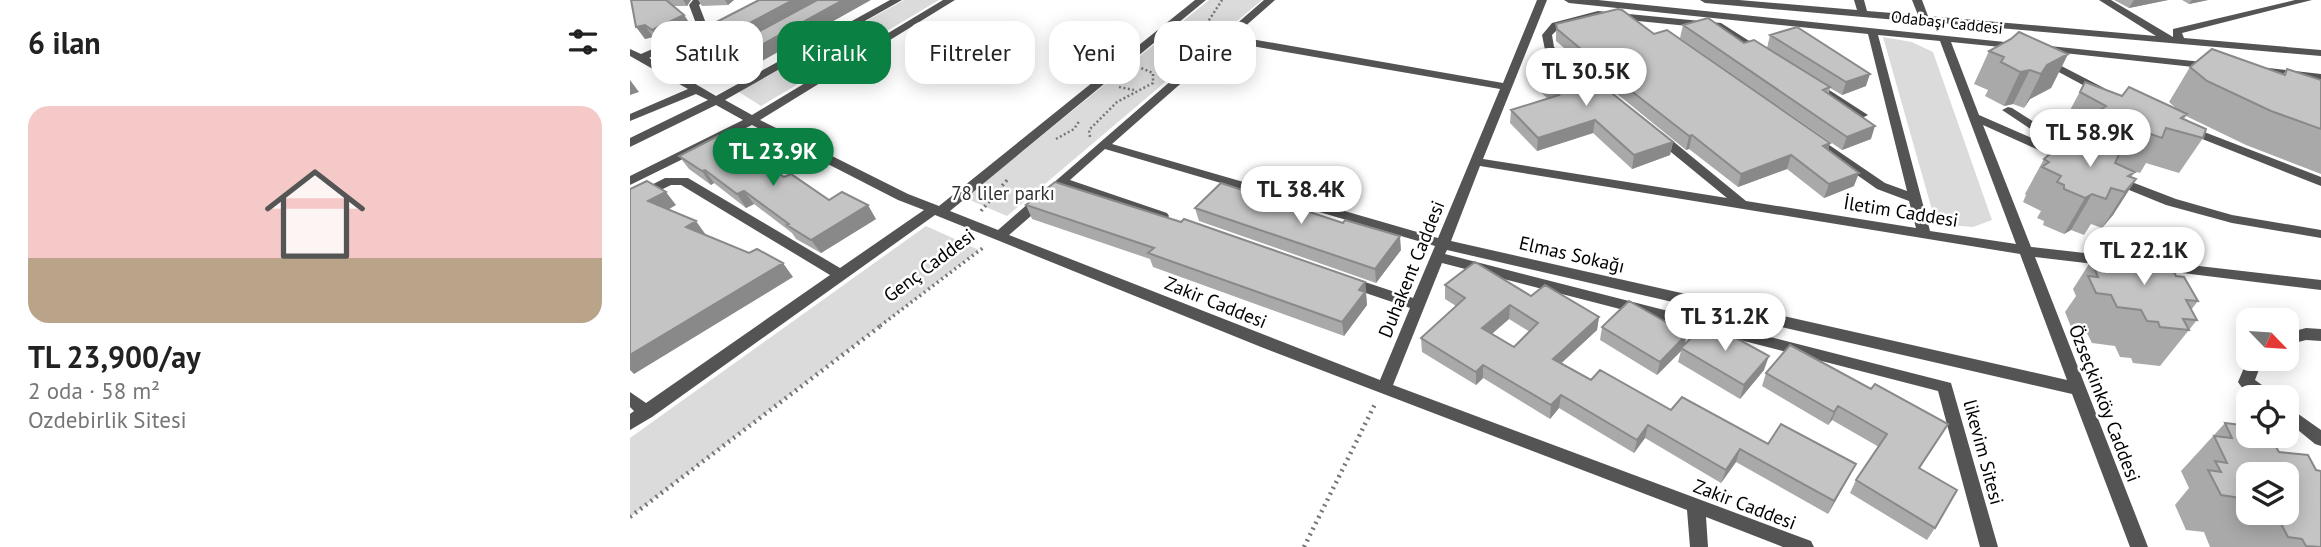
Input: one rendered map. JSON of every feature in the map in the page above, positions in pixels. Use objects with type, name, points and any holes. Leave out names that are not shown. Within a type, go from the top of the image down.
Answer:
[{"type":"street","points":[[635,55],[695,34],[702,26],[694,5],[699,0]]},
{"type":"street","points":[[630,143],[717,100],[897,0]]},
{"type":"street","points":[[630,181],[752,120],[950,0]]},
{"type":"street","name":"Genç Caddesi","points":[[630,423],[840,275],[937,211],[1200,0]]},
{"type":"street","name":"Genç Caddesi","points":[[1246,21],[1270,0]]},
{"type":"street","name":"Duhakent Caddesi","points":[[1384,388],[1542,0]]},
{"type":"street","name":"Odabaşı Caddesi","points":[[1569,0],[2226,67]]},
{"type":"street","name":"Odabaşı Caddesi","points":[[1705,0],[2321,53]]},
{"type":"street","points":[[1859,0],[1863,15]]},
{"type":"street","points":[[1917,0],[1925,21]]},
{"type":"street","points":[[2104,0],[2174,41],[2177,31],[2307,0]]},
{"type":"street","points":[[1582,74],[1549,48],[1547,35],[1556,25],[1598,14],[1721,26],[1768,56]]},
{"type":"street","points":[[1642,19],[1665,35]]},
{"type":"street","points":[[1872,30],[1924,234]]},
{"type":"street","name":"Özseçkinköy Caddesi","points":[[1944,38],[2139,547]]},
{"type":"street","points":[[1256,43],[1506,87]]},
{"type":"street","points":[[2027,46],[2043,60],[2117,98]]},
{"type":"street","name":"Zakir Caddesi","points":[[635,55],[752,120],[903,197],[1384,388],[1805,547]]},
{"type":"street","points":[[2186,63],[2192,72],[2216,80]]},
{"type":"street","points":[[2253,70],[2321,77]]},
{"type":"street","points":[[1803,78],[1862,115]]},
{"type":"street","points":[[630,118],[694,84]]},
{"type":"street","name":"Genç Caddesi","points":[[1000,235],[1173,84]]},
{"type":"street","points":[[2008,110],[2073,152],[2091,169]]},
{"type":"street","points":[[1974,117],[2171,202],[2232,219],[2321,234]]},
{"type":"street","points":[[2175,124],[2321,183]]},
{"type":"street","points":[[1646,126],[1744,205]]},
{"type":"street","points":[[1801,131],[1881,187],[1915,199]]},
{"type":"street","name":"Elmas Sokağı","points":[[1098,149],[1440,250],[2079,389]]},
{"type":"street","name":"İletim Caddesi","points":[[1476,162],[2026,250],[2120,262]]},
{"type":"street","points":[[630,201],[669,181],[684,181],[840,275]]},
{"type":"street","points":[[1061,181],[1180,223]]},
{"type":"street","name":"likevim Sitesi","points":[[1440,250],[1945,387],[1989,547]]},
{"type":"street","points":[[2147,265],[2321,285]]},
{"type":"street","points":[[1338,278],[1418,305]]},
{"type":"street","points":[[2300,336],[2321,335]]},
{"type":"street","points":[[630,398],[646,412]]},
{"type":"street","points":[[2299,422],[2321,439]]},
{"type":"street","points":[[1696,506],[1699,547]]},
{"type":"path","points":[[1208,21],[1222,0]]},
{"type":"path","points":[[1098,149],[1088,131],[1103,110],[1134,90],[1153,83],[1153,73],[1140,68],[1150,60]]},
{"type":"path","points":[[1116,86],[1134,90]]},
{"type":"path","points":[[1051,143],[1073,128],[1086,113]]},
{"type":"path","points":[[973,225],[989,199],[1013,174]]},
{"type":"path","name":"Genç Caddesi","points":[[630,517],[1000,235]]},
{"type":"path","points":[[1304,547],[1384,388]]},
{"type":"green space","points":[[904,0],[939,0],[891,29],[891,21],[866,21]]},
{"type":"green space","name":"78 liler parkı","points":[[1209,0],[1262,0],[1237,21],[1183,21]]},
{"type":"green space","points":[[1883,37],[1912,42],[1933,52],[1992,220],[1973,227],[1936,224]]},
{"type":"green space","name":"78 liler parkı","points":[[1154,45],[1154,84],[1163,84],[1007,216],[965,198],[1105,84],[1140,84],[1140,56]]},
{"type":"green space","points":[[777,71],[777,84],[798,84],[761,106],[739,92],[753,84],[763,84],[763,79]]},
{"type":"green space","points":[[926,226],[979,250],[630,517],[630,438]]},
{"type":"building","points":[[631,0],[666,0],[684,15],[671,21],[651,21],[651,29],[645,25],[636,27]]},
{"type":"building","points":[[759,0],[793,0],[753,21],[718,21]]},
{"type":"building","points":[[817,0],[843,0],[805,21],[778,21]]},
{"type":"building","points":[[1618,9],[1654,34],[1667,30],[1830,143],[1823,146],[1859,173],[1829,184],[1791,155],[1741,174],[1580,51],[1582,50],[1557,29],[1556,24]]},
{"type":"building","points":[[1708,18],[1744,43],[1754,40],[1830,87],[1823,90],[1875,126],[1847,137],[1683,25]]},
{"type":"building","points":[[777,22],[777,36],[763,44],[763,29]]},
{"type":"building","points":[[1797,27],[1870,74],[1846,82],[1770,35]]},
{"type":"building","points":[[2019,32],[2068,54],[2047,65],[2041,74],[2030,70],[2020,72],[2001,62],[2004,57],[1989,51]]},
{"type":"building","points":[[2212,49],[2285,75],[2287,69],[2321,80],[2321,129],[2271,111],[2207,81],[2190,67]]},
{"type":"building","points":[[1564,55],[1673,142],[1634,155],[1595,120],[1538,138],[1511,110],[1559,95],[1528,66]]},
{"type":"building","points":[[2085,82],[2122,96],[2129,87],[2187,114],[2181,118],[2206,129],[2203,138],[2166,128],[2162,138],[2133,128],[2130,134],[2119,130],[2132,124],[2100,110],[2106,106],[2080,92]]},
{"type":"building","points":[[718,136],[747,155],[750,153],[784,177],[791,174],[829,200],[842,192],[868,205],[811,240],[744,191],[737,194],[705,170],[702,171],[679,156]]},
{"type":"building","points":[[2103,138],[2123,146],[2115,163],[2135,172],[2128,176],[2136,179],[2125,192],[2111,188],[2106,199],[2092,194],[2085,198],[2064,189],[2064,185],[2057,182],[2061,176],[2042,167],[2049,162],[2044,159],[2058,147],[2067,151],[2074,141],[2086,146]]},
{"type":"building","points":[[647,181],[666,192],[648,201],[696,221],[686,227],[749,253],[757,249],[783,263],[630,355],[630,189]]},
{"type":"building","points":[[1055,182],[1181,222],[1184,219],[1365,282],[1359,290],[1365,292],[1342,322],[1148,253],[1154,248],[1026,205]]},
{"type":"building","points":[[1221,183],[1343,223],[1345,220],[1400,236],[1375,269],[1195,208]]},
{"type":"building","points":[[2106,244],[2128,246],[2131,252],[2142,253],[2148,264],[2171,266],[2176,276],[2184,277],[2198,301],[2186,300],[2197,320],[2183,319],[2189,330],[2160,327],[2158,322],[2147,321],[2141,310],[2117,307],[2111,295],[2096,293],[2088,276],[2098,277],[2095,270],[2104,271],[2096,253],[2111,254]]},
{"type":"building","points":[[1475,262],[1531,296],[1545,285],[1599,317],[1553,359],[1591,380],[1600,370],[1671,410],[1682,397],[1768,444],[1781,424],[1856,464],[1834,501],[1740,449],[1726,470],[1648,425],[1637,440],[1561,395],[1551,405],[1483,365],[1476,372],[1421,338],[1465,298],[1445,285]],"holes":[[[1510,305],[1538,323],[1514,347],[1482,328]]]},
{"type":"building","points":[[1629,301],[1687,334],[1660,362],[1602,327]]},
{"type":"building","points":[[1707,322],[1769,356],[1744,385],[1681,348]]},
{"type":"building","points":[[1790,345],[1871,389],[1875,384],[1948,424],[1919,468],[1957,490],[1935,528],[1856,480],[1887,434],[1838,406],[1834,412],[1766,373]]},
{"type":"building","points":[[2225,423],[2236,424],[2236,448],[2277,448],[2279,452],[2308,455],[2316,470],[2321,471],[2321,547],[2306,546],[2302,539],[2288,537],[2282,525],[2299,525],[2299,462],[2236,462],[2236,497],[2221,495],[2208,470],[2221,472],[2215,461],[2227,463],[2214,436],[2232,438]]}]
